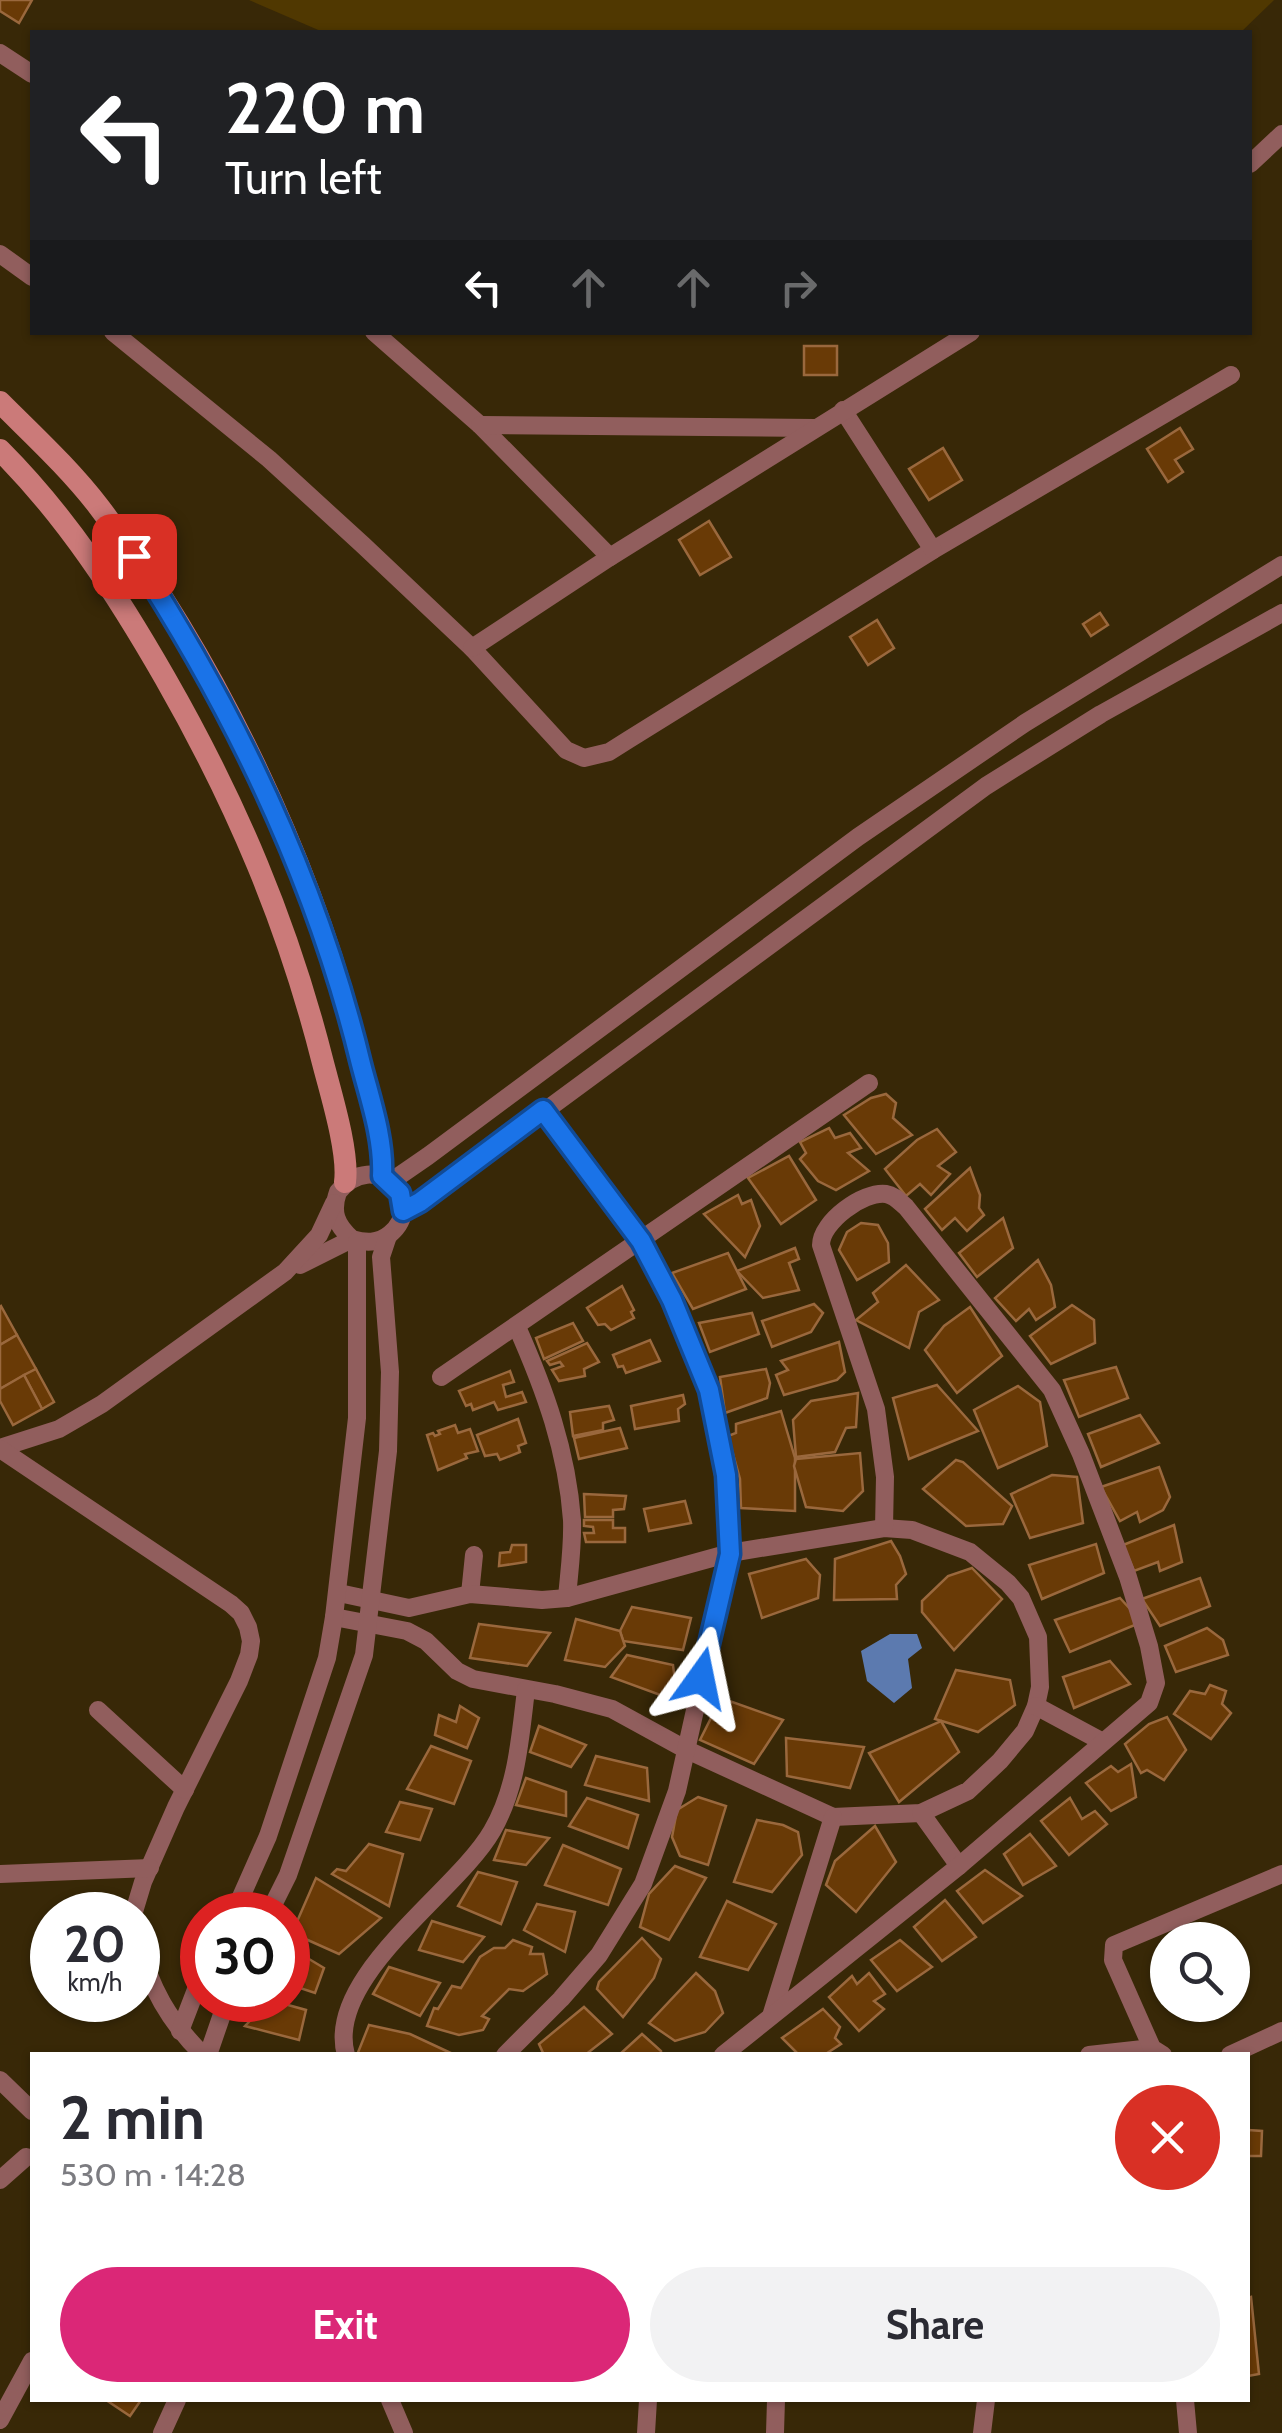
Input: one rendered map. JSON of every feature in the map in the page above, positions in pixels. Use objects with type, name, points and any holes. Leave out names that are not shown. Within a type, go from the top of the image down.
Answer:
[{"type":"street","points":[[0,53],[30,73]]},
{"type":"street","points":[[1252,162],[1282,134]]},
{"type":"street","points":[[0,254],[30,276]]},
{"type":"street","points":[[377,335],[480,425],[610,557]]},
{"type":"street","points":[[472,648],[610,557],[967,335]]},
{"type":"street","points":[[137,339],[472,648],[566,750],[574,756],[594,757],[648,729],[933,550],[1232,375]]},
{"type":"street","points":[[0,402],[56,457],[125,543],[174,618],[249,758],[300,870],[346,1001],[385,1178],[400,1193],[403,1211],[381,1257],[390,1356],[388,1451],[364,1654],[280,1892]]},
{"type":"street","points":[[843,410],[933,550]]},
{"type":"street","points":[[480,425],[815,428]]},
{"type":"street","points":[[0,450],[52,506],[127,611],[238,818],[273,897],[308,1004],[332,1096],[340,1193],[335,1217],[354,1240],[357,1418],[339,1593],[327,1658],[268,1836],[242,1892]]},
{"type":"street","points":[[0,1449],[59,1429],[102,1404],[285,1272],[319,1236],[340,1193],[362,1174],[399,1176],[858,836],[967,761],[1282,565]]},
{"type":"street","points":[[403,1211],[986,786],[1101,714],[1282,613]]},
{"type":"street","points":[[440,1377],[869,1082]]},
{"type":"street","points":[[508,2052],[599,1956],[643,1884],[677,1791],[730,1554],[726,1475],[709,1390],[688,1335],[641,1241],[543,1110]]},
{"type":"street","points":[[727,2052],[959,1866],[1149,1703],[1155,1690],[1150,1646],[1128,1577],[1062,1408],[1036,1368],[906,1207],[890,1194],[869,1197],[833,1219],[821,1236],[876,1409],[884,1462],[884,1528]]},
{"type":"street","points":[[285,1272],[354,1240],[368,1243],[388,1236]]},
{"type":"street","points":[[517,1327],[558,1427],[572,1524],[567,1598]]},
{"type":"street","points":[[0,1449],[241,1613],[252,1641],[239,1681],[184,1790],[141,1892]]},
{"type":"street","points":[[334,1617],[407,1631],[426,1641],[457,1671],[473,1679],[612,1709],[685,1750],[832,1817],[921,1813],[968,1791],[1026,1731],[1036,1706],[1038,1638],[1021,1598],[970,1552],[912,1530],[884,1528],[730,1554],[567,1598],[542,1600],[470,1594],[432,1606],[409,1608],[339,1593]]},
{"type":"street","points":[[470,1594],[474,1555]]},
{"type":"street","points":[[426,1641],[432,1606]]},
{"type":"street","points":[[346,2052],[342,2031],[358,1990],[392,1940],[470,1862],[506,1805],[514,1777],[526,1690]]},
{"type":"street","points":[[1036,1706],[1101,1741]]},
{"type":"street","points":[[98,1710],[184,1790]]},
{"type":"street","points":[[921,1813],[959,1866]]},
{"type":"street","points":[[771,2014],[832,1817]]},
{"type":"street","points":[[0,1874],[150,1868]]},
{"type":"street","points":[[1157,2051],[1114,1960],[1114,1945],[1282,1874]]},
{"type":"street","points":[[160,1998],[180,2031],[202,2052]]},
{"type":"street","points":[[180,2031],[183,2022]]},
{"type":"street","points":[[206,2052],[218,2022]]},
{"type":"street","points":[[1236,2052],[1282,2031]]},
{"type":"street","points":[[0,2080],[30,2110]]},
{"type":"street","points":[[0,2180],[26,2157]]},
{"type":"street","points":[[0,2420],[30,2366]]},
{"type":"street","points":[[170,2430],[177,2402]]},
{"type":"street","points":[[391,2402],[404,2433]]},
{"type":"street","points":[[646,2433],[648,2402]]},
{"type":"street","points":[[775,2433],[776,2402]]},
{"type":"street","points":[[982,2433],[986,2402]]},
{"type":"street","points":[[1184,2402],[1188,2433]]},
{"type":"shaded area","points":[[249,0],[1274,0],[1243,30],[318,30]]},
{"type":"water","points":[[890,1634],[917,1634],[922,1648],[908,1659],[912,1688],[894,1703],[867,1681],[861,1651]]},
{"type":"building","points":[[0,0],[32,0],[19,23],[0,11]]},
{"type":"building","points":[[804,346],[837,346],[837,375],[804,375]]},
{"type":"building","points":[[1180,428],[1193,449],[1175,460],[1183,472],[1168,482],[1147,449]]},
{"type":"building","points":[[943,448],[962,480],[929,500],[909,469]]},
{"type":"building","points":[[709,521],[731,557],[700,575],[679,540]]},
{"type":"building","points":[[1100,613],[1108,625],[1091,636],[1083,624]]},
{"type":"building","points":[[877,620],[894,648],[868,665],[850,637]]},
{"type":"building","points":[[886,1094],[896,1103],[893,1118],[912,1135],[876,1154],[844,1115],[871,1098]]},
{"type":"building","points":[[829,1128],[835,1138],[850,1133],[861,1148],[848,1153],[869,1171],[836,1190],[818,1181],[800,1159],[806,1153],[800,1142]]},
{"type":"building","points":[[937,1129],[956,1152],[938,1166],[950,1174],[931,1195],[920,1184],[906,1196],[885,1169],[917,1140]]},
{"type":"building","points":[[789,1156],[816,1200],[781,1224],[748,1178]]},
{"type":"building","points":[[970,1168],[984,1215],[967,1231],[955,1218],[942,1230],[925,1209]]},
{"type":"building","points":[[738,1195],[742,1204],[751,1200],[760,1226],[745,1257],[704,1214]]},
{"type":"building","points":[[1003,1218],[1013,1248],[977,1277],[959,1253]]},
{"type":"building","points":[[861,1223],[878,1225],[888,1243],[889,1262],[857,1280],[839,1250],[847,1232]]},
{"type":"building","points":[[795,1248],[799,1259],[789,1263],[799,1290],[763,1298],[737,1271]]},
{"type":"building","points":[[728,1253],[746,1289],[693,1309],[672,1273]]},
{"type":"building","points":[[1038,1260],[1051,1285],[1055,1307],[1036,1320],[1029,1309],[1016,1321],[995,1298]]},
{"type":"building","points":[[906,1265],[939,1300],[919,1312],[909,1348],[856,1320],[878,1302],[873,1293]]},
{"type":"building","points":[[622,1286],[634,1318],[611,1330],[605,1324],[598,1325],[587,1308]]},
{"type":"building","points":[[814,1304],[823,1313],[811,1332],[772,1347],[762,1321]]},
{"type":"building","points":[[1072,1305],[1094,1320],[1095,1343],[1051,1364],[1030,1336]]},
{"type":"building","points":[[0,1307],[17,1335],[0,1345]]},
{"type":"building","points":[[970,1307],[1002,1356],[957,1393],[925,1350],[944,1326]]},
{"type":"building","points":[[752,1313],[759,1334],[710,1352],[699,1323]]},
{"type":"building","points":[[573,1323],[583,1341],[544,1359],[536,1338]]},
{"type":"building","points":[[17,1335],[36,1369],[0,1389],[0,1345]]},
{"type":"building","points":[[650,1340],[660,1361],[626,1373],[623,1366],[618,1367],[613,1355]]},
{"type":"building","points":[[839,1342],[845,1372],[837,1380],[784,1395],[776,1375],[788,1370],[781,1361]]},
{"type":"building","points":[[587,1343],[599,1362],[584,1369],[585,1376],[559,1381],[552,1370],[563,1366],[547,1361]]},
{"type":"building","points":[[1116,1367],[1128,1398],[1079,1417],[1064,1380]]},
{"type":"building","points":[[36,1369],[54,1402],[42,1409],[24,1375]]},
{"type":"building","points":[[766,1369],[770,1383],[767,1398],[725,1413],[720,1377]]},
{"type":"building","points":[[510,1371],[514,1382],[503,1385],[506,1397],[522,1392],[526,1402],[498,1410],[494,1402],[473,1410],[471,1404],[466,1406],[459,1391]]},
{"type":"building","points":[[24,1375],[42,1409],[13,1425],[0,1401],[0,1389]]},
{"type":"building","points":[[937,1385],[978,1431],[909,1459],[893,1398]]},
{"type":"building","points":[[1018,1386],[1040,1402],[1047,1446],[998,1468],[974,1410]]},
{"type":"building","points":[[858,1393],[856,1427],[846,1428],[835,1452],[796,1457],[793,1420],[811,1401]]},
{"type":"building","points":[[683,1395],[685,1404],[678,1409],[679,1421],[635,1429],[631,1406]]},
{"type":"building","points":[[609,1406],[614,1420],[603,1423],[603,1430],[573,1436],[570,1412]]},
{"type":"building","points":[[781,1411],[795,1458],[795,1511],[741,1508],[740,1479],[728,1436],[736,1433],[736,1424]]},
{"type":"building","points":[[1140,1415],[1159,1443],[1101,1467],[1088,1434]]},
{"type":"building","points":[[518,1419],[526,1443],[518,1446],[520,1452],[500,1460],[497,1454],[485,1456],[477,1435]]},
{"type":"building","points":[[455,1425],[458,1433],[470,1429],[478,1451],[438,1470],[427,1435],[435,1436]]},
{"type":"building","points":[[620,1428],[627,1448],[579,1459],[574,1438]]},
{"type":"building","points":[[860,1453],[863,1491],[843,1511],[806,1507],[794,1466],[796,1459]]},
{"type":"building","points":[[956,1460],[1012,1506],[1003,1524],[966,1526],[923,1489]]},
{"type":"building","points":[[1159,1467],[1170,1497],[1163,1510],[1140,1522],[1137,1512],[1120,1521],[1101,1487]]},
{"type":"building","points":[[1052,1475],[1077,1477],[1083,1523],[1030,1538],[1011,1494]]},
{"type":"building","points":[[584,1494],[626,1496],[624,1509],[613,1510],[613,1517],[585,1517]]},
{"type":"building","points":[[685,1501],[691,1523],[649,1531],[644,1509]]},
{"type":"building","points":[[584,1520],[613,1520],[613,1528],[625,1528],[625,1542],[586,1542],[584,1533],[594,1533],[593,1527],[584,1526]]},
{"type":"building","points":[[1174,1525],[1182,1562],[1160,1571],[1158,1562],[1134,1571],[1123,1545]]},
{"type":"building","points":[[891,1541],[906,1574],[896,1585],[897,1599],[834,1600],[835,1559]]},
{"type":"building","points":[[1096,1544],[1104,1573],[1042,1599],[1029,1565]]},
{"type":"building","points":[[512,1545],[526,1545],[526,1562],[499,1566],[500,1553],[510,1552]]},
{"type":"building","points":[[806,1559],[820,1575],[818,1598],[762,1618],[749,1574]]},
{"type":"building","points":[[972,1568],[1002,1599],[954,1650],[922,1612],[922,1601],[948,1576]]},
{"type":"building","points":[[1200,1578],[1210,1606],[1160,1626],[1142,1599]]},
{"type":"building","points":[[1120,1598],[1142,1622],[1070,1652],[1055,1620]]},
{"type":"building","points":[[632,1607],[691,1618],[683,1650],[623,1641],[620,1631]]},
{"type":"building","points":[[576,1619],[620,1631],[625,1646],[605,1667],[565,1660]]},
{"type":"building","points":[[479,1624],[550,1633],[527,1666],[470,1658]]},
{"type":"building","points":[[1207,1628],[1223,1640],[1228,1655],[1176,1672],[1165,1646]]},
{"type":"building","points":[[627,1655],[673,1665],[675,1681],[663,1696],[611,1677]]},
{"type":"building","points":[[1110,1661],[1130,1684],[1074,1708],[1063,1677]]},
{"type":"building","points":[[956,1670],[1010,1680],[1015,1705],[978,1732],[935,1719]]},
{"type":"building","points":[[1210,1685],[1226,1691],[1222,1704],[1231,1713],[1211,1739],[1174,1714],[1190,1691],[1205,1694]]},
{"type":"building","points":[[721,1698],[783,1720],[754,1764],[700,1740]]},
{"type":"building","points":[[460,1706],[479,1718],[467,1748],[435,1735],[439,1715],[456,1722]]},
{"type":"building","points":[[1167,1717],[1186,1750],[1164,1780],[1147,1770],[1141,1773],[1125,1744],[1149,1724]]},
{"type":"building","points":[[941,1721],[959,1752],[899,1802],[869,1753]]},
{"type":"building","points":[[539,1726],[586,1745],[571,1767],[530,1752]]},
{"type":"building","points":[[786,1738],[864,1747],[850,1788],[787,1776]]},
{"type":"building","points":[[431,1746],[471,1761],[454,1804],[407,1789]]},
{"type":"building","points":[[596,1756],[647,1768],[649,1801],[585,1785]]},
{"type":"building","points":[[1131,1764],[1136,1797],[1111,1811],[1086,1783],[1111,1766],[1118,1772]]},
{"type":"building","points":[[526,1778],[566,1792],[566,1816],[516,1805]]},
{"type":"building","points":[[698,1797],[726,1806],[708,1865],[680,1856],[672,1837],[677,1810]]},
{"type":"building","points":[[587,1798],[638,1815],[628,1848],[569,1826]]},
{"type":"building","points":[[1070,1798],[1082,1819],[1095,1811],[1107,1824],[1069,1855],[1041,1821]]},
{"type":"building","points":[[400,1802],[432,1809],[420,1840],[386,1832]]},
{"type":"building","points":[[757,1820],[798,1832],[802,1855],[772,1892],[734,1882]]},
{"type":"building","points":[[875,1826],[896,1862],[856,1912],[826,1885],[835,1861]]},
{"type":"building","points":[[506,1830],[549,1838],[526,1865],[494,1860]]},
{"type":"building","points":[[1030,1834],[1056,1866],[1023,1885],[1004,1854]]},
{"type":"building","points":[[369,1844],[403,1854],[389,1906],[332,1874],[337,1869],[346,1871]]},
{"type":"building","points":[[563,1845],[621,1869],[608,1905],[545,1885]]},
{"type":"building","points":[[675,1866],[706,1878],[669,1940],[640,1927],[649,1894]]},
{"type":"building","points":[[985,1870],[1022,1896],[983,1923],[957,1891]]},
{"type":"building","points":[[478,1872],[517,1882],[501,1924],[458,1906]]},
{"type":"building","points":[[316,1878],[381,1918],[339,1954],[310,1941],[310,1892]]},
{"type":"building","points":[[945,1900],[976,1937],[942,1961],[914,1927]]},
{"type":"building","points":[[727,1901],[776,1924],[748,1970],[700,1957]]},
{"type":"building","points":[[537,1904],[575,1912],[565,1952],[524,1930]]},
{"type":"building","points":[[432,1921],[484,1937],[463,1962],[419,1950]]},
{"type":"building","points":[[642,1938],[661,1959],[654,1978],[623,2017],[597,1989],[599,1982]]},
{"type":"building","points":[[513,1940],[532,1947],[530,1954],[543,1954],[547,1974],[523,1991],[509,1989],[482,2016],[489,2019],[483,2030],[459,2035],[427,2026],[434,2008],[438,2009],[452,1986],[461,1988],[480,1957],[494,1948],[505,1948]]},
{"type":"building","points":[[900,1940],[932,1967],[897,1991],[871,1960]]},
{"type":"building","points":[[310,1960],[324,1968],[315,1993],[310,1991]]},
{"type":"building","points":[[389,1967],[440,1983],[420,2016],[373,1994]]},
{"type":"building","points":[[696,1973],[715,1991],[723,2013],[705,2032],[675,2041],[649,2023]]},
{"type":"building","points":[[869,1973],[885,1994],[874,2001],[884,2009],[859,2031],[829,1997],[852,1976],[857,1984]]},
{"type":"building","points":[[584,2007],[612,2034],[589,2052],[543,2052],[539,2044]]},
{"type":"building","points":[[823,2009],[840,2027],[835,2038],[841,2044],[829,2052],[796,2052],[782,2038]]},
{"type":"building","points":[[249,2022],[303,2022],[299,2040],[245,2026]]},
{"type":"building","points":[[369,2025],[410,2034],[449,2052],[358,2052]]},
{"type":"building","points":[[642,2034],[661,2051],[661,2052],[622,2052]]},
{"type":"building","points":[[1250,2130],[1262,2131],[1261,2156],[1250,2156]]},
{"type":"building","points":[[1250,2297],[1259,2374],[1250,2376]]},
{"type":"building","points":[[109,2402],[140,2402],[130,2416]]},
{"type":"route","points":[[134,556],[212,687],[300,870],[346,1001],[379,1141],[382,1176],[400,1193],[403,1211],[543,1110],[641,1241],[672,1300],[709,1390],[726,1475],[730,1554],[701,1678]]}]
